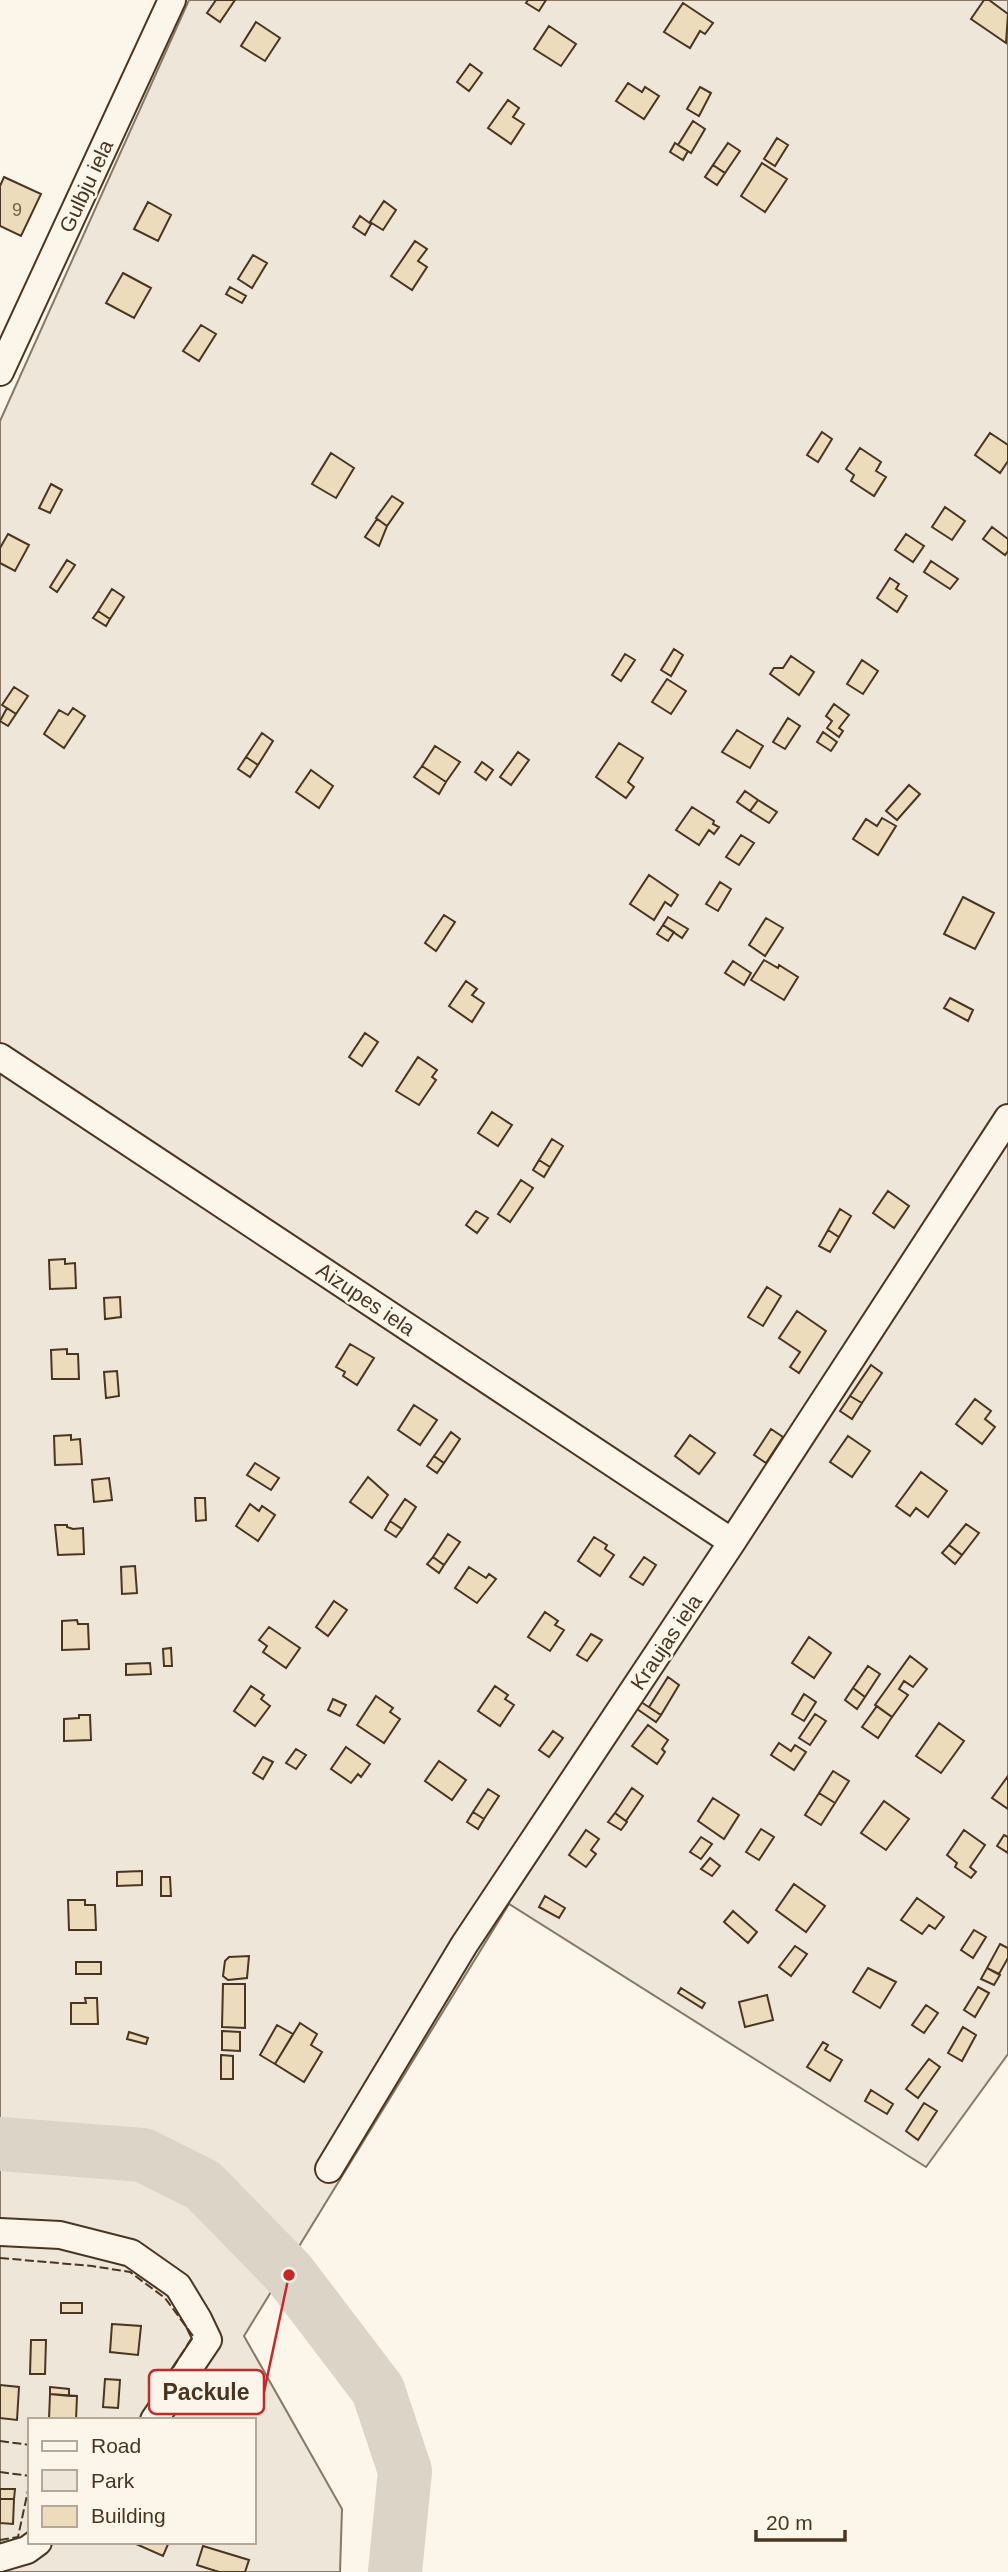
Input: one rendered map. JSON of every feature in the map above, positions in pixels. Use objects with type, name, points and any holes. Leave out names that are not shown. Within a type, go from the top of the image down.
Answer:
[{"type":"street","name":"Gulbju iela","points":[[0,372],[172,0]]},
{"type":"street","name":"Aizupes iela","points":[[0,1057],[732,1542]]},
{"type":"street","name":"Kraujas iela","points":[[329,2169],[464,1945],[732,1542],[1008,1118]]},
{"type":"street","points":[[0,2232],[60,2235],[131,2253],[177,2286],[208,2340],[155,2418]]},
{"type":"street","points":[[0,2558],[27,2550],[35,2544]]},
{"type":"green space","points":[[189,0],[1008,0],[1008,2054],[926,2167],[509,1904],[244,2336],[342,2509],[340,2572],[0,2572],[0,421]]},
{"type":"building","points":[[216,0],[235,0],[220,22],[207,13]]},
{"type":"building","points":[[528,0],[546,0],[539,11],[526,3]]},
{"type":"building","points":[[984,0],[989,0],[1008,14],[1006,43],[971,19]]},
{"type":"building","points":[[683,3],[713,23],[705,34],[700,31],[690,48],[664,32]]},
{"type":"building","points":[[256,22],[280,38],[265,61],[241,46]]},
{"type":"building","points":[[549,26],[576,44],[561,66],[534,49]]},
{"type":"building","points":[[470,64],[482,73],[469,91],[457,82]]},
{"type":"building","points":[[628,83],[642,92],[645,87],[659,96],[644,119],[616,101]]},
{"type":"building","points":[[700,87],[711,93],[699,116],[687,109]]},
{"type":"building","points":[[508,100],[519,108],[513,117],[524,124],[511,144],[488,128]]},
{"type":"building","points":[[693,121],[705,129],[691,153],[678,145]]},
{"type":"building","points":[[777,138],[788,145],[775,166],[764,159]]},
{"type":"building","points":[[675,143],[688,151],[683,160],[670,152]]},
{"type":"building","points":[[728,143],[740,151],[725,173],[713,165]]},
{"type":"building","points":[[762,163],[787,179],[765,212],[741,196]]},
{"type":"building","points":[[713,165],[725,173],[717,185],[705,177]]},
{"type":"building","points":[[4,177],[41,194],[21,236],[0,226],[0,186]]},
{"type":"building","points":[[384,201],[396,210],[383,230],[370,222]]},
{"type":"building","points":[[148,202],[171,215],[158,241],[134,229]]},
{"type":"building","points":[[360,216],[371,224],[365,235],[353,227]]},
{"type":"building","points":[[415,241],[427,249],[418,261],[427,267],[412,290],[391,276]]},
{"type":"building","points":[[253,255],[267,263],[252,288],[238,279]]},
{"type":"building","points":[[123,273],[151,288],[134,318],[106,303]]},
{"type":"building","points":[[230,287],[246,296],[242,303],[226,294]]},
{"type":"building","points":[[201,325],[216,334],[199,361],[183,351]]},
{"type":"building","points":[[822,432],[832,439],[818,462],[807,455]]},
{"type":"building","points":[[990,433],[1008,445],[1008,461],[1000,473],[975,455]]},
{"type":"building","points":[[860,448],[881,462],[876,471],[886,477],[874,496],[851,481],[854,475],[846,469]]},
{"type":"building","points":[[331,453],[354,468],[336,498],[312,484]]},
{"type":"building","points":[[51,484],[62,490],[50,513],[39,508]]},
{"type":"building","points":[[392,496],[403,503],[387,526],[376,518]]},
{"type":"building","points":[[945,507],[965,521],[952,540],[932,527]]},
{"type":"building","points":[[377,519],[387,526],[379,546],[365,537]]},
{"type":"building","points":[[992,527],[1008,539],[1008,551],[1005,555],[983,539]]},
{"type":"building","points":[[8,534],[29,545],[15,571],[0,563],[0,548]]},
{"type":"building","points":[[906,534],[924,546],[913,562],[895,550]]},
{"type":"building","points":[[67,560],[75,565],[57,592],[50,587]]},
{"type":"building","points":[[931,561],[958,579],[950,589],[924,572]]},
{"type":"building","points":[[890,578],[899,584],[896,589],[907,596],[897,612],[877,598]]},
{"type":"building","points":[[112,589],[124,597],[110,619],[98,611]]},
{"type":"building","points":[[98,611],[110,619],[106,626],[93,618]]},
{"type":"building","points":[[674,649],[683,655],[671,676],[661,670]]},
{"type":"building","points":[[625,654],[635,660],[621,681],[612,675]]},
{"type":"building","points":[[791,656],[814,672],[799,695],[770,674],[774,668],[783,668]]},
{"type":"building","points":[[862,660],[878,671],[863,694],[847,684]]},
{"type":"building","points":[[667,679],[686,691],[671,714],[652,702]]},
{"type":"building","points":[[14,687],[28,696],[16,714],[2,705]]},
{"type":"building","points":[[834,704],[849,715],[839,728],[843,731],[839,737],[827,728],[832,721],[826,716]]},
{"type":"building","points":[[7,708],[16,714],[8,726],[0,721]]},
{"type":"building","points":[[73,708],[85,716],[64,748],[44,734],[59,710],[68,715]]},
{"type":"building","points":[[788,718],[800,726],[785,749],[773,742]]},
{"type":"building","points":[[737,730],[763,746],[750,768],[722,752]]},
{"type":"building","points":[[823,732],[837,742],[831,751],[817,742]]},
{"type":"building","points":[[262,733],[273,741],[258,765],[246,757]]},
{"type":"building","points":[[619,743],[643,758],[628,782],[634,787],[626,798],[596,777]]},
{"type":"building","points":[[435,746],[460,762],[446,782],[422,766]]},
{"type":"building","points":[[518,752],[529,760],[511,785],[500,777]]},
{"type":"building","points":[[246,757],[258,765],[250,777],[238,769]]},
{"type":"building","points":[[482,762],[493,770],[486,780],[475,772]]},
{"type":"building","points":[[422,766],[446,782],[439,794],[414,777]]},
{"type":"building","points":[[311,770],[333,786],[319,808],[296,792]]},
{"type":"building","points":[[909,785],[920,794],[897,820],[886,811]]},
{"type":"building","points":[[745,791],[758,800],[750,811],[737,802]]},
{"type":"building","points":[[758,800],[777,812],[769,823],[750,811]]},
{"type":"building","points":[[692,807],[719,827],[714,834],[709,830],[699,845],[676,830]]},
{"type":"building","points":[[882,818],[896,826],[878,855],[853,839],[866,819],[877,826]]},
{"type":"building","points":[[741,835],[754,843],[739,865],[726,857]]},
{"type":"building","points":[[649,875],[678,895],[671,906],[665,902],[654,920],[630,904]]},
{"type":"building","points":[[720,882],[731,889],[718,911],[706,904]]},
{"type":"building","points":[[963,897],[994,913],[975,949],[944,934]]},
{"type":"building","points":[[444,915],[455,922],[436,951],[425,943]]},
{"type":"building","points":[[668,917],[688,929],[682,938],[663,925]]},
{"type":"building","points":[[766,918],[783,928],[765,956],[749,945]]},
{"type":"building","points":[[663,925],[674,932],[668,941],[657,934]]},
{"type":"building","points":[[764,960],[778,968],[779,965],[798,977],[784,1000],[751,980]]},
{"type":"building","points":[[733,961],[751,973],[744,985],[725,973]]},
{"type":"building","points":[[466,981],[477,989],[472,995],[484,1003],[472,1022],[449,1006]]},
{"type":"building","points":[[950,998],[973,1010],[968,1021],[944,1008]]},
{"type":"building","points":[[365,1033],[378,1042],[362,1066],[349,1057]]},
{"type":"building","points":[[418,1057],[437,1070],[432,1077],[436,1080],[419,1105],[396,1091]]},
{"type":"building","points":[[492,1112],[512,1125],[498,1146],[478,1133]]},
{"type":"building","points":[[552,1139],[563,1146],[550,1167],[539,1160]]},
{"type":"building","points":[[539,1160],[550,1167],[544,1177],[533,1170]]},
{"type":"building","points":[[521,1180],[533,1188],[510,1222],[498,1214]]},
{"type":"building","points":[[888,1191],[909,1206],[894,1228],[873,1213]]},
{"type":"building","points":[[840,1209],[851,1216],[839,1237],[828,1230]]},
{"type":"building","points":[[476,1211],[488,1218],[477,1233],[466,1225]]},
{"type":"building","points":[[828,1230],[839,1237],[830,1252],[819,1246]]},
{"type":"building","points":[[65,1259],[65,1264],[75,1263],[76,1288],[50,1289],[49,1260]]},
{"type":"building","points":[[767,1287],[781,1296],[763,1326],[748,1317]]},
{"type":"building","points":[[120,1297],[121,1317],[105,1319],[104,1298]]},
{"type":"building","points":[[797,1311],[826,1331],[799,1373],[790,1367],[800,1352],[779,1338]]},
{"type":"building","points":[[350,1344],[374,1358],[357,1385],[343,1376],[345,1372],[336,1367]]},
{"type":"building","points":[[67,1349],[67,1354],[78,1354],[79,1379],[52,1379],[51,1350]]},
{"type":"building","points":[[871,1365],[882,1373],[862,1403],[850,1396]]},
{"type":"building","points":[[117,1371],[119,1396],[106,1398],[104,1372]]},
{"type":"building","points":[[850,1396],[862,1403],[852,1419],[840,1411]]},
{"type":"building","points":[[975,1399],[991,1411],[985,1419],[995,1427],[982,1444],[956,1424]]},
{"type":"building","points":[[414,1405],[437,1420],[420,1445],[398,1430]]},
{"type":"building","points":[[771,1429],[783,1437],[766,1463],[754,1455]]},
{"type":"building","points":[[451,1432],[460,1439],[444,1463],[434,1456]]},
{"type":"building","points":[[71,1435],[71,1440],[80,1439],[82,1464],[55,1465],[54,1436]]},
{"type":"building","points":[[690,1435],[715,1453],[699,1474],[675,1456]]},
{"type":"building","points":[[848,1436],[870,1451],[852,1477],[830,1462]]},
{"type":"building","points":[[434,1456],[444,1463],[437,1473],[427,1466]]},
{"type":"building","points":[[255,1463],[279,1478],[271,1490],[247,1475]]},
{"type":"building","points":[[921,1472],[947,1491],[928,1517],[916,1508],[910,1516],[896,1506]]},
{"type":"building","points":[[368,1477],[388,1495],[372,1518],[350,1502]]},
{"type":"building","points":[[109,1478],[112,1500],[94,1502],[92,1480]]},
{"type":"building","points":[[195,1498],[205,1498],[206,1520],[196,1521]]},
{"type":"building","points":[[405,1499],[416,1507],[402,1529],[390,1521]]},
{"type":"building","points":[[250,1504],[259,1511],[262,1506],[275,1515],[258,1541],[236,1526]]},
{"type":"building","points":[[390,1521],[402,1529],[396,1537],[385,1530]]},
{"type":"building","points":[[966,1524],[979,1533],[962,1555],[949,1545]]},
{"type":"building","points":[[55,1525],[83,1528],[84,1554],[58,1555]]},
{"type":"building","points":[[448,1534],[460,1542],[444,1565],[433,1557]]},
{"type":"building","points":[[594,1537],[607,1545],[605,1549],[614,1555],[600,1576],[578,1561]]},
{"type":"building","points":[[949,1545],[962,1555],[955,1564],[942,1553]]},
{"type":"building","points":[[433,1557],[444,1565],[439,1573],[427,1564]]},
{"type":"building","points":[[644,1557],[656,1565],[643,1585],[630,1577]]},
{"type":"building","points":[[135,1566],[137,1593],[122,1594],[121,1567]]},
{"type":"building","points":[[469,1567],[486,1578],[489,1574],[496,1579],[477,1603],[455,1588]]},
{"type":"building","points":[[334,1601],[347,1610],[328,1636],[316,1627]]},
{"type":"building","points":[[545,1612],[558,1621],[555,1625],[564,1630],[550,1651],[528,1637]]},
{"type":"building","points":[[77,1620],[78,1624],[88,1624],[89,1649],[62,1650],[62,1621]]},
{"type":"building","points":[[269,1627],[300,1648],[286,1668],[263,1652],[267,1646],[259,1640]]},
{"type":"building","points":[[591,1634],[602,1640],[587,1661],[577,1655]]},
{"type":"building","points":[[809,1637],[831,1653],[814,1678],[792,1663]]},
{"type":"building","points":[[171,1648],[172,1666],[164,1666],[163,1649]]},
{"type":"building","points":[[910,1656],[927,1669],[913,1687],[904,1681],[899,1689],[908,1695],[892,1717],[875,1705]]},
{"type":"building","points":[[150,1663],[151,1674],[126,1675],[126,1664]]},
{"type":"building","points":[[868,1666],[880,1674],[865,1697],[853,1688]]},
{"type":"building","points":[[668,1677],[679,1685],[661,1715],[649,1707]]},
{"type":"building","points":[[251,1686],[264,1695],[261,1699],[270,1706],[255,1726],[234,1711]]},
{"type":"building","points":[[495,1686],[508,1695],[505,1699],[514,1705],[500,1726],[478,1711]]},
{"type":"building","points":[[853,1688],[865,1697],[857,1709],[845,1700]]},
{"type":"building","points":[[804,1694],[816,1702],[804,1721],[792,1714]]},
{"type":"building","points":[[376,1696],[393,1708],[390,1712],[400,1719],[384,1743],[357,1725]]},
{"type":"building","points":[[333,1699],[346,1705],[340,1716],[328,1710]]},
{"type":"building","points":[[641,1702],[661,1715],[656,1722],[637,1709]]},
{"type":"building","points":[[877,1706],[892,1717],[878,1738],[862,1727]]},
{"type":"building","points":[[815,1714],[826,1721],[810,1745],[799,1738]]},
{"type":"building","points":[[79,1715],[90,1715],[91,1740],[64,1741],[64,1719],[79,1718]]},
{"type":"building","points":[[939,1723],[964,1741],[941,1773],[916,1756]]},
{"type":"building","points":[[648,1725],[668,1740],[662,1749],[665,1752],[657,1764],[632,1746]]},
{"type":"building","points":[[553,1731],[563,1738],[549,1757],[539,1750]]},
{"type":"building","points":[[779,1743],[791,1751],[795,1745],[806,1752],[794,1770],[771,1755]]},
{"type":"building","points":[[346,1747],[370,1764],[361,1777],[358,1774],[351,1783],[331,1769]]},
{"type":"building","points":[[296,1749],[306,1755],[296,1769],[286,1763]]},
{"type":"building","points":[[263,1757],[273,1762],[263,1779],[253,1773]]},
{"type":"building","points":[[439,1761],[466,1780],[452,1800],[425,1781]]},
{"type":"building","points":[[833,1771],[849,1781],[835,1803],[819,1793]]},
{"type":"building","points":[[1008,1776],[1008,1809],[992,1798]]},
{"type":"building","points":[[632,1788],[643,1796],[626,1821],[615,1813]]},
{"type":"building","points":[[488,1789],[499,1796],[484,1819],[473,1812]]},
{"type":"building","points":[[819,1793],[835,1803],[821,1825],[805,1815]]},
{"type":"building","points":[[713,1798],[739,1815],[724,1839],[698,1821]]},
{"type":"building","points":[[884,1801],[909,1819],[886,1850],[861,1833]]},
{"type":"building","points":[[473,1812],[484,1819],[478,1829],[467,1822]]},
{"type":"building","points":[[615,1813],[627,1822],[621,1830],[608,1822]]},
{"type":"building","points":[[761,1829],[774,1837],[759,1860],[746,1852]]},
{"type":"building","points":[[586,1830],[599,1839],[591,1850],[596,1854],[586,1867],[569,1855]]},
{"type":"building","points":[[964,1830],[985,1845],[970,1867],[976,1872],[971,1878],[955,1867],[957,1863],[947,1855]]},
{"type":"building","points":[[1004,1835],[1008,1837],[1008,1853],[997,1846]]},
{"type":"building","points":[[701,1837],[712,1844],[701,1859],[690,1852]]},
{"type":"building","points":[[710,1858],[720,1866],[712,1876],[701,1869]]},
{"type":"building","points":[[142,1871],[142,1885],[117,1886],[117,1872]]},
{"type":"building","points":[[161,1877],[170,1877],[171,1896],[161,1896]]},
{"type":"building","points":[[794,1884],[825,1906],[806,1932],[776,1910]]},
{"type":"building","points":[[545,1896],[565,1908],[559,1918],[539,1907]]},
{"type":"building","points":[[917,1898],[944,1917],[935,1929],[929,1925],[922,1934],[901,1920]]},
{"type":"building","points":[[68,1900],[85,1900],[85,1905],[95,1905],[96,1930],[69,1930]]},
{"type":"building","points":[[733,1911],[757,1932],[748,1943],[724,1922]]},
{"type":"building","points":[[974,1930],[986,1937],[973,1958],[961,1950]]},
{"type":"building","points":[[1000,1944],[1008,1948],[1008,1958],[999,1974],[987,1968]]},
{"type":"building","points":[[795,1946],[807,1954],[791,1976],[779,1967]]},
{"type":"building","points":[[249,1956],[247,1978],[228,1980],[223,1976],[225,1961],[229,1957]]},
{"type":"building","points":[[76,1962],[101,1962],[101,1974],[76,1974]]},
{"type":"building","points":[[868,1968],[896,1982],[880,2008],[853,1992]]},
{"type":"building","points":[[987,1968],[1000,1975],[994,1985],[981,1979]]},
{"type":"building","points":[[223,1984],[245,1984],[245,2028],[222,2027]]},
{"type":"building","points":[[978,1987],[989,1993],[975,2017],[964,2010]]},
{"type":"building","points":[[681,1988],[705,2003],[702,2008],[678,1993]]},
{"type":"building","points":[[767,1995],[773,2020],[745,2027],[739,2002]]},
{"type":"building","points":[[85,1998],[97,1998],[98,2024],[71,2024],[71,2003],[86,2003]]},
{"type":"building","points":[[926,2005],[938,2013],[924,2033],[912,2025]]},
{"type":"building","points":[[300,2023],[317,2034],[311,2045],[322,2052],[304,2082],[275,2064]]},
{"type":"building","points":[[277,2025],[293,2034],[275,2064],[260,2055]]},
{"type":"building","points":[[963,2027],[976,2035],[962,2061],[948,2053]]},
{"type":"building","points":[[222,2031],[240,2032],[240,2051],[222,2050]]},
{"type":"building","points":[[129,2032],[148,2038],[146,2044],[127,2039]]},
{"type":"building","points":[[823,2042],[828,2045],[825,2050],[842,2060],[830,2081],[807,2067]]},
{"type":"building","points":[[221,2055],[233,2056],[233,2079],[221,2079]]},
{"type":"building","points":[[929,2059],[940,2067],[918,2098],[906,2089]]},
{"type":"building","points":[[871,2090],[893,2104],[887,2114],[865,2101]]},
{"type":"building","points":[[924,2103],[937,2111],[918,2140],[906,2131]]},
{"type":"building","points":[[61,2303],[82,2303],[82,2313],[61,2313]]},
{"type":"building","points":[[112,2324],[141,2326],[138,2355],[110,2352]]},
{"type":"building","points":[[31,2340],[46,2340],[45,2374],[30,2374]]},
{"type":"building","points":[[105,2379],[120,2380],[118,2408],[103,2407]]},
{"type":"building","points":[[0,2385],[19,2387],[17,2420],[0,2418]]},
{"type":"building","points":[[50,2387],[69,2389],[69,2396],[50,2394]]},
{"type":"building","points":[[50,2394],[77,2396],[76,2418],[49,2418]]},
{"type":"building","points":[[0,2489],[15,2489],[14,2499],[0,2499]]},
{"type":"building","points":[[0,2499],[14,2499],[13,2524],[0,2523]]},
{"type":"building","points":[[136,2544],[168,2544],[163,2556]]},
{"type":"building","points":[[203,2546],[249,2560],[245,2572],[219,2572],[197,2565]]},
{"type":"waterway","points":[[0,2144],[143,2155],[203,2185],[289,2273],[378,2390],[405,2471],[395,2572]]},
{"type":"fence","points":[[0,2258],[130,2272],[165,2298],[193,2336],[164,2382]]},
{"type":"fence","points":[[0,2441],[28,2445]]},
{"type":"fence","points":[[0,2472],[28,2476]]},
{"type":"fence","points":[[0,2540],[18,2537],[28,2490]]},
{"type":"place","name":"Packule","points":[[289,2275]]}]
